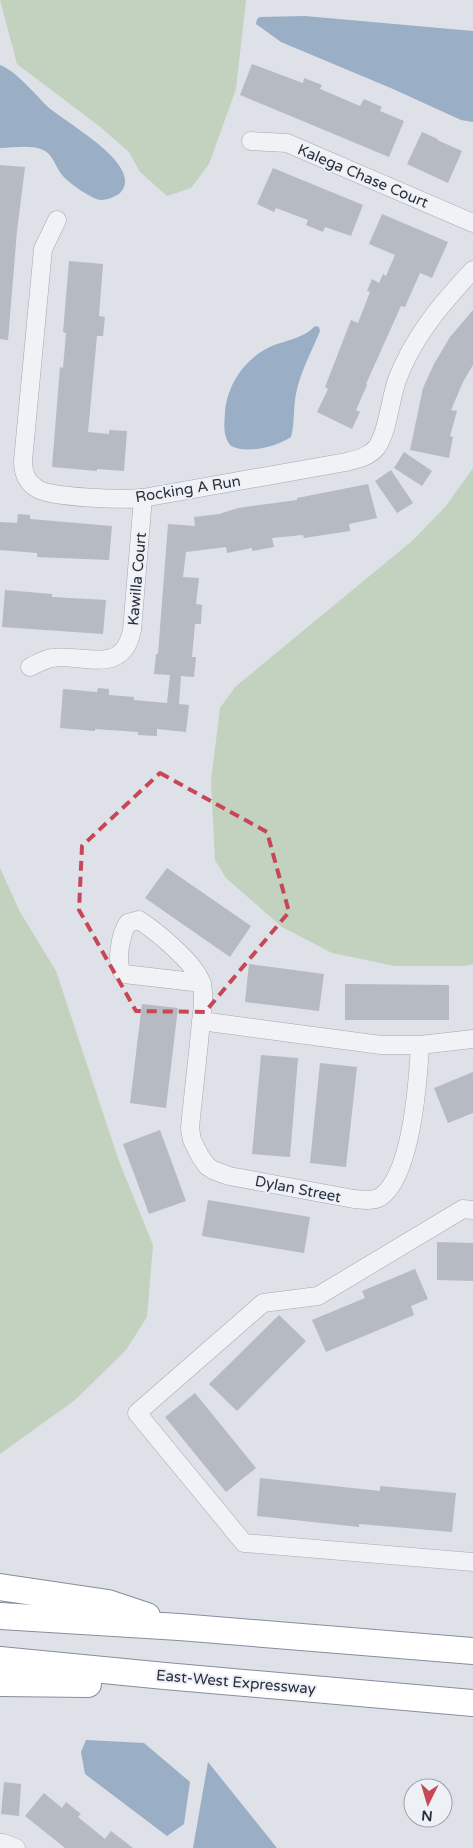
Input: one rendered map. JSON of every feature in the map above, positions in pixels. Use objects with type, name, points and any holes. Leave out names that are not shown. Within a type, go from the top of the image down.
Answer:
[{"type":"highway","points":[[0,1587],[108,1603],[179,1627]]},
{"type":"highway","points":[[0,1616],[179,1627],[473,1651]]},
{"type":"highway","name":"East-West Expressway","points":[[0,1660],[473,1703]]},
{"type":"highway","points":[[0,1683],[116,1684],[166,1676]]},
{"type":"street","name":"Kalega Chase Court","points":[[251,141],[287,143],[473,223]]},
{"type":"street","name":"Rocking A Run","points":[[57,220],[44,246],[23,462],[24,472],[32,485],[46,492],[118,499],[144,498],[346,462],[368,455],[377,446],[383,435],[394,388],[416,340],[443,303],[473,270]]},
{"type":"street","name":"Kawilla Court","points":[[30,667],[52,658],[98,661],[110,659],[120,653],[129,643],[132,630],[144,498]]},
{"type":"street","points":[[139,920],[149,927],[191,964],[202,982],[124,974],[120,971],[122,933],[128,923],[139,920]]},
{"type":"street","name":"Dylan Street","points":[[202,982],[201,1021],[190,1128],[192,1140],[207,1166],[229,1176],[354,1199],[370,1200],[383,1195],[391,1186],[410,1140],[420,1045]]},
{"type":"street","points":[[201,1021],[382,1046],[420,1045],[473,1039]]},
{"type":"street","points":[[473,1210],[463,1209],[318,1296],[263,1303],[137,1414],[244,1543],[473,1562]]},
{"type":"street","points":[[0,1843],[16,1848]]},
{"type":"highlighted area","points":[[160,773],[267,832],[289,912],[205,1012],[136,1011],[79,910],[82,846]]},
{"type":"green space","points":[[0,0],[246,0],[236,89],[209,164],[191,188],[167,196],[140,172],[129,152],[99,126],[17,64]]},
{"type":"green space","points":[[473,468],[473,964],[464,966],[395,966],[332,953],[282,927],[226,878],[215,860],[211,781],[220,708],[235,687],[412,541],[446,506]]},
{"type":"green space","points":[[0,868],[20,912],[56,971],[119,1161],[153,1245],[147,1317],[126,1350],[75,1400],[0,1454]]},
{"type":"water","points":[[305,16],[473,31],[473,122],[461,120],[281,42],[256,24],[257,19],[260,17]]},
{"type":"water","points":[[0,65],[18,77],[54,112],[83,132],[113,157],[122,170],[125,183],[119,194],[101,200],[87,194],[66,179],[51,156],[40,149],[29,147],[0,148]]},
{"type":"water","points":[[315,326],[319,327],[320,331],[298,386],[291,437],[278,444],[261,448],[245,449],[231,446],[225,435],[225,413],[230,391],[240,372],[247,363],[264,350],[302,336]]},
{"type":"water","points":[[86,1740],[144,1743],[190,1782],[184,1824],[167,1836],[85,1774],[81,1752]]},
{"type":"water","points":[[208,1762],[277,1848],[193,1848]]},
{"type":"building","points":[[252,64],[303,83],[304,78],[322,85],[320,89],[360,106],[364,99],[382,107],[380,111],[404,121],[389,157],[240,95]]},
{"type":"building","points":[[422,132],[462,151],[448,183],[407,164]]},
{"type":"building","points":[[0,165],[25,167],[17,231],[8,340],[0,339]]},
{"type":"building","points":[[273,168],[363,205],[351,236],[325,227],[323,232],[306,225],[308,220],[276,208],[274,212],[257,204]]},
{"type":"building","points":[[382,214],[448,242],[432,278],[420,273],[405,307],[401,306],[366,384],[356,410],[360,412],[352,429],[317,412],[328,389],[325,387],[351,320],[358,323],[370,292],[367,291],[372,279],[379,283],[383,274],[386,276],[395,255],[369,244]]},
{"type":"building","points":[[69,261],[103,264],[99,316],[105,317],[103,336],[97,336],[88,432],[109,434],[109,430],[127,431],[124,471],[52,467],[60,367],[63,368],[66,333],[63,332]]},
{"type":"building","points":[[473,310],[473,365],[463,382],[451,410],[457,411],[450,436],[453,437],[449,458],[410,450],[423,388],[434,364],[450,337]]},
{"type":"building","points":[[404,452],[432,471],[422,486],[394,468]]},
{"type":"building","points":[[391,470],[413,503],[397,513],[375,481]]},
{"type":"building","points":[[368,484],[377,518],[349,524],[350,531],[304,538],[303,535],[272,538],[274,547],[252,551],[252,548],[227,553],[226,547],[186,552],[183,577],[199,578],[196,604],[202,605],[201,624],[195,624],[192,657],[196,657],[194,677],[181,676],[179,704],[189,705],[186,732],[157,729],[157,736],[138,735],[138,732],[60,728],[63,689],[97,692],[98,688],[109,689],[109,695],[134,697],[134,700],[167,703],[170,675],[154,674],[156,654],[158,654],[168,524],[195,526],[194,517],[219,514],[238,508],[297,500],[297,498]]},
{"type":"building","points":[[18,514],[30,515],[30,519],[112,526],[109,560],[37,557],[37,553],[0,550],[0,522],[17,523]]},
{"type":"building","points":[[5,590],[52,594],[52,597],[106,600],[103,634],[2,627]]},
{"type":"building","points":[[167,868],[251,926],[230,957],[145,898]]},
{"type":"building","points":[[249,964],[324,974],[319,1011],[245,1002]]},
{"type":"building","points":[[345,984],[449,985],[449,1020],[345,1020]]},
{"type":"building","points":[[142,1004],[178,1008],[166,1108],[130,1103]]},
{"type":"building","points":[[261,1055],[298,1058],[290,1157],[252,1154]]},
{"type":"building","points":[[320,1063],[357,1067],[346,1167],[310,1163]]},
{"type":"building","points":[[473,1072],[473,1113],[448,1123],[434,1088]]},
{"type":"building","points":[[160,1130],[186,1201],[149,1214],[123,1144]]},
{"type":"building","points":[[208,1200],[310,1217],[304,1253],[202,1236]]},
{"type":"building","points":[[437,1242],[473,1243],[473,1281],[437,1280]]},
{"type":"building","points":[[415,1269],[428,1299],[411,1306],[414,1315],[326,1352],[312,1320],[365,1298],[362,1291]]},
{"type":"building","points":[[279,1315],[306,1341],[237,1411],[209,1384]]},
{"type":"building","points":[[195,1393],[256,1468],[226,1492],[165,1417]]},
{"type":"building","points":[[260,1478],[380,1491],[380,1486],[456,1493],[452,1532],[359,1524],[359,1527],[257,1516]]},
{"type":"building","points":[[4,1782],[21,1784],[19,1816],[1,1814]]},
{"type":"building","points":[[44,1793],[62,1808],[66,1802],[81,1814],[78,1817],[105,1839],[111,1831],[133,1848],[65,1848],[25,1816]]}]
